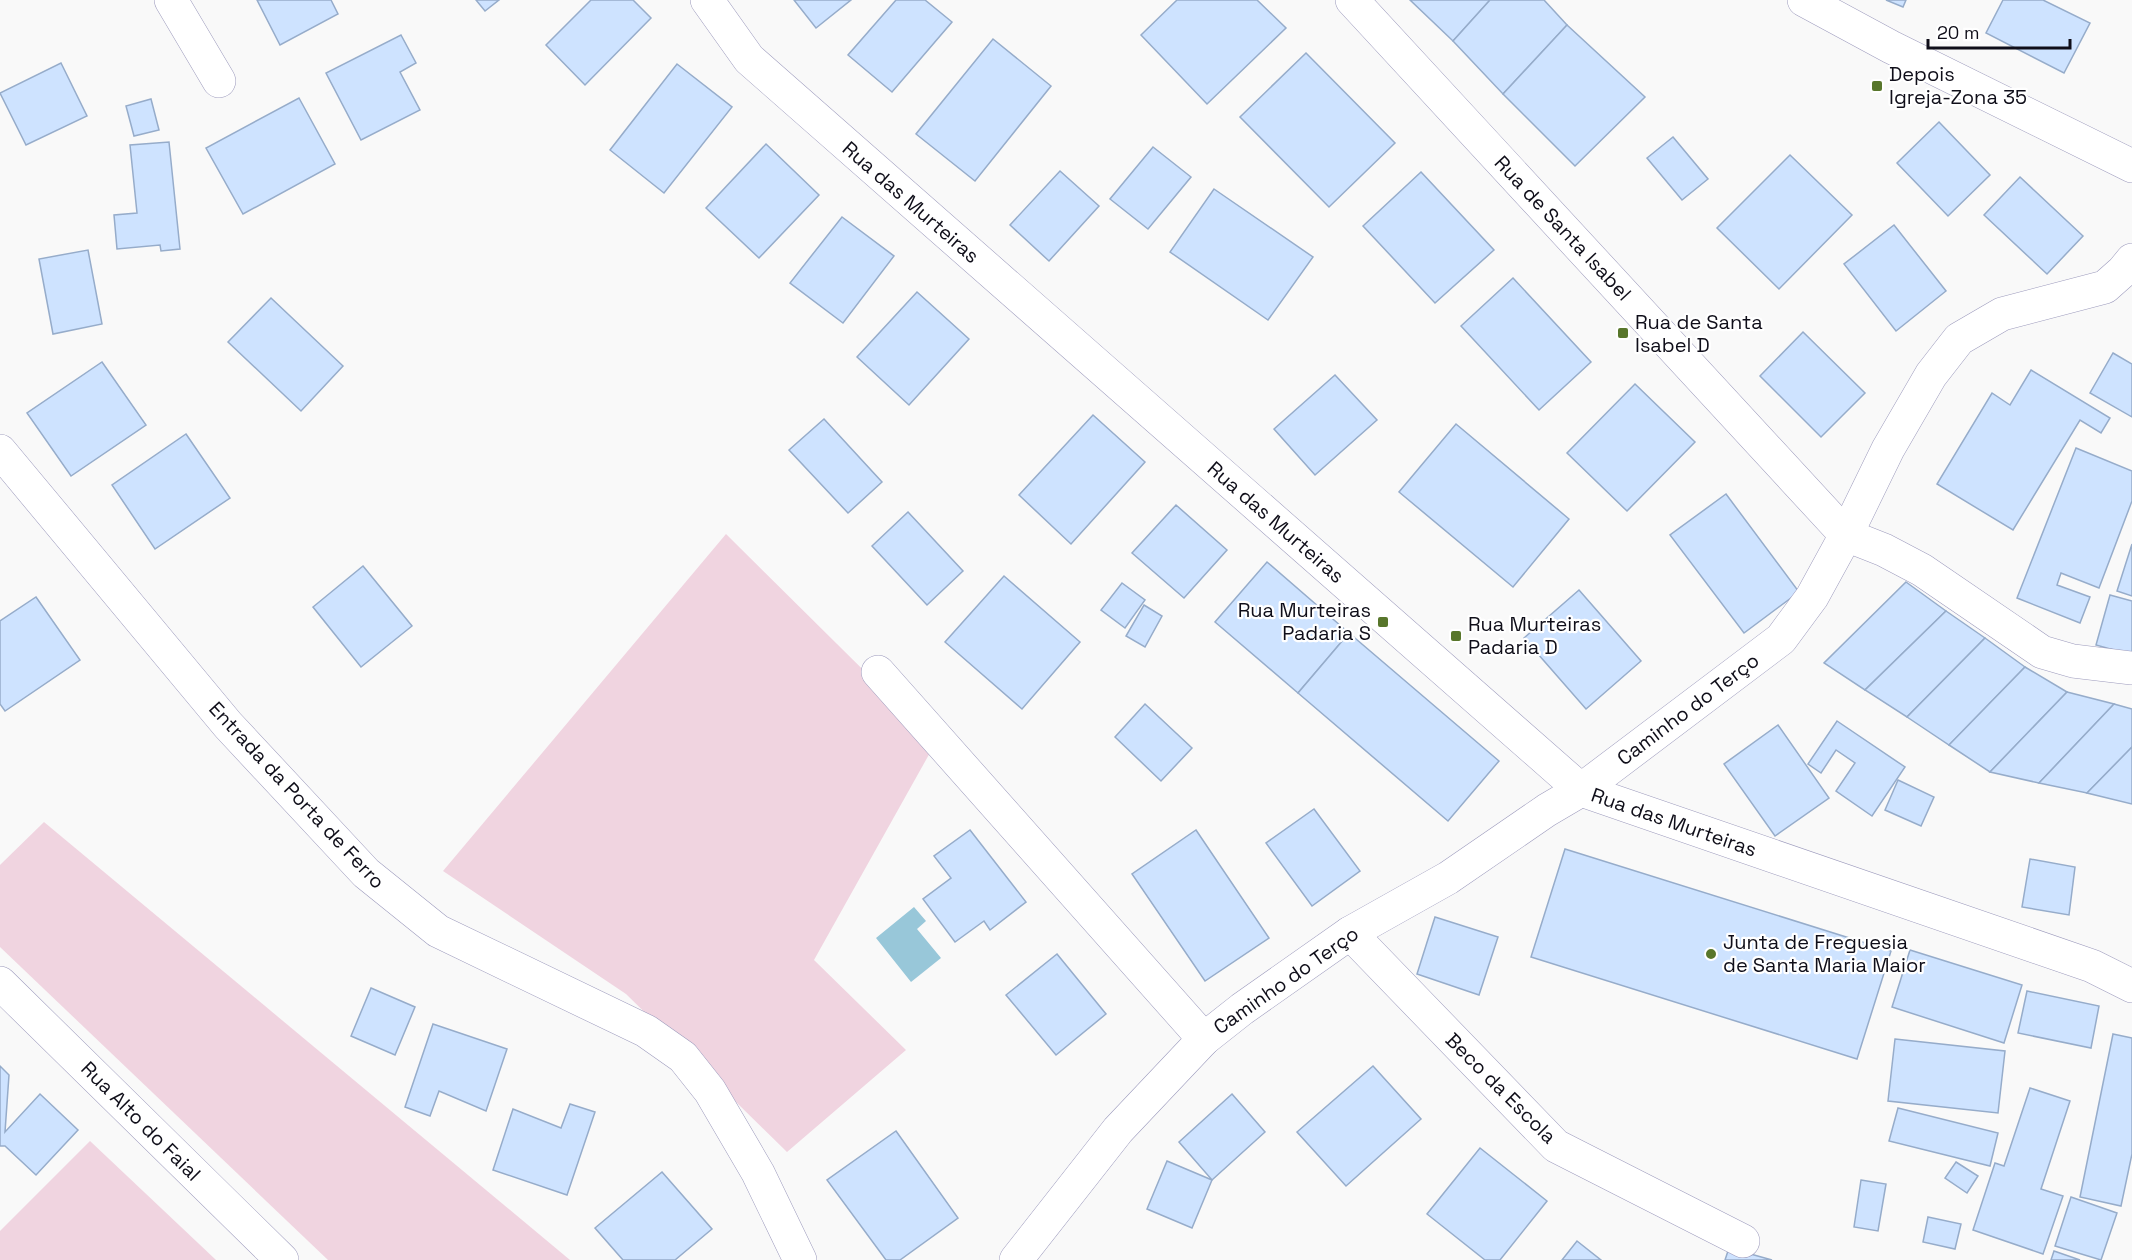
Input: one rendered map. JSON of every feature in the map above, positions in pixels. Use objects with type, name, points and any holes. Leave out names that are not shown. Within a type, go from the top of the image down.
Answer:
[{"type":"street","points":[[171,0],[219,81]]},
{"type":"street","name":"Rua das Murteiras","points":[[707,0],[748,60],[1581,790],[2092,966],[2132,986]]},
{"type":"street","name":"Rua de Santa Isabel","points":[[1352,0],[1846,535]]},
{"type":"street","points":[[1804,0],[1892,47],[2132,165]]},
{"type":"street","name":"Caminho do Terço","points":[[1016,1260],[1118,1130],[1204,1039],[1242,1009],[1350,933],[1448,878],[1547,810],[1581,790],[1781,639],[1812,597],[1931,375],[1959,339],[2002,315],[2105,287],[2132,260]]},
{"type":"street","name":"Entrada da Porta de Ferro","points":[[0,451],[228,725],[366,873],[438,931],[646,1031],[682,1057],[710,1091],[758,1173],[800,1260]]},
{"type":"street","points":[[1846,535],[1884,550],[1922,570],[2042,652],[2073,661],[2132,668]]},
{"type":"street","points":[[878,672],[1204,1039]]},
{"type":"street","name":"Beco da Escola","points":[[1350,933],[1556,1146],[1743,1241]]},
{"type":"street","name":"Rua Alto do Faial","points":[[0,983],[282,1260]]},
{"type":"shaded area","points":[[726,534],[936,742],[814,960],[906,1050],[787,1152],[626,994],[443,871]]},
{"type":"shaded area","points":[[44,822],[570,1260],[328,1260],[0,947],[0,865]]},
{"type":"shaded area","points":[[90,1141],[216,1260],[0,1260],[0,1231]]},
{"type":"water","points":[[914,907],[926,921],[917,929],[941,958],[911,982],[876,938]]},
{"type":"building","points":[[257,0],[331,0],[338,14],[280,45]]},
{"type":"building","points":[[476,0],[499,0],[485,11]]},
{"type":"building","points":[[591,0],[633,0],[651,18],[585,85],[546,45]]},
{"type":"building","points":[[794,0],[851,0],[816,28]]},
{"type":"building","points":[[896,0],[925,0],[952,22],[892,92],[848,55]]},
{"type":"building","points":[[1177,0],[1257,0],[1286,28],[1207,104],[1141,35]]},
{"type":"building","points":[[1410,0],[1490,0],[1453,41]]},
{"type":"building","points":[[1490,0],[1544,0],[1567,25],[1503,94],[1453,41]]},
{"type":"building","points":[[1886,0],[1906,0],[1903,7]]},
{"type":"building","points":[[2003,0],[2043,0],[2090,23],[2064,73],[1986,33]]},
{"type":"building","points":[[1567,25],[1645,97],[1575,166],[1503,94]]},
{"type":"building","points":[[401,35],[416,63],[400,72],[420,110],[361,140],[326,73]]},
{"type":"building","points":[[993,39],[1051,86],[975,181],[916,134]]},
{"type":"building","points":[[1306,53],[1395,143],[1329,207],[1240,117]]},
{"type":"building","points":[[61,63],[87,116],[26,145],[0,93]]},
{"type":"building","points":[[677,64],[732,107],[664,193],[610,150]]},
{"type":"building","points":[[299,98],[335,164],[243,214],[206,148]]},
{"type":"building","points":[[151,99],[159,130],[134,136],[126,106]]},
{"type":"building","points":[[1939,122],[1990,175],[1948,216],[1897,163]]},
{"type":"building","points":[[1673,137],[1708,179],[1682,200],[1647,158]]},
{"type":"building","points":[[169,142],[180,249],[161,251],[160,245],[117,249],[114,215],[137,213],[130,145]]},
{"type":"building","points":[[766,144],[819,195],[759,258],[706,208]]},
{"type":"building","points":[[1153,147],[1191,177],[1148,229],[1110,199]]},
{"type":"building","points":[[1790,155],[1852,215],[1779,289],[1717,228]]},
{"type":"building","points":[[1060,171],[1099,206],[1049,261],[1010,225]]},
{"type":"building","points":[[1421,172],[1494,250],[1435,303],[1363,226]]},
{"type":"building","points":[[2020,177],[2083,236],[2047,274],[1984,215]]},
{"type":"building","points":[[1214,189],[1313,257],[1268,320],[1170,252]]},
{"type":"building","points":[[842,217],[894,256],[843,323],[790,283]]},
{"type":"building","points":[[1894,225],[1946,291],[1896,331],[1844,264]]},
{"type":"building","points":[[88,250],[102,324],[53,334],[39,259]]},
{"type":"building","points":[[1513,278],[1591,362],[1539,410],[1461,326]]},
{"type":"building","points":[[917,292],[969,339],[909,405],[857,357]]},
{"type":"building","points":[[271,298],[343,366],[301,411],[228,342]]},
{"type":"building","points":[[1803,332],[1865,393],[1821,437],[1760,376]]},
{"type":"building","points":[[2113,353],[2132,364],[2132,417],[2090,393]]},
{"type":"building","points":[[102,362],[146,425],[71,476],[27,413]]},
{"type":"building","points":[[2031,370],[2110,418],[2101,433],[2080,420],[2013,530],[1937,484],[1992,393],[2010,405]]},
{"type":"building","points":[[1335,375],[1377,420],[1315,475],[1274,429]]},
{"type":"building","points":[[1635,384],[1695,442],[1627,511],[1567,453]]},
{"type":"building","points":[[1093,415],[1145,462],[1071,544],[1019,495]]},
{"type":"building","points":[[824,419],[882,482],[848,513],[789,450]]},
{"type":"building","points":[[1456,424],[1569,519],[1513,587],[1399,492]]},
{"type":"building","points":[[186,434],[230,498],[155,549],[112,485]]},
{"type":"building","points":[[2076,448],[2132,471],[2132,501],[2099,588],[2061,573],[2057,585],[2090,597],[2080,623],[2017,598]]},
{"type":"building","points":[[1726,494],[1799,592],[1744,633],[1670,535]]},
{"type":"building","points":[[1176,505],[1227,550],[1184,598],[1132,553]]},
{"type":"building","points":[[908,512],[963,571],[927,605],[872,546]]},
{"type":"building","points":[[2132,544],[2132,596],[2117,591]]},
{"type":"building","points":[[1267,562],[1349,633],[1298,693],[1215,622]]},
{"type":"building","points":[[363,566],[412,626],[361,667],[313,607]]},
{"type":"building","points":[[1004,576],[1080,642],[1022,709],[945,642]]},
{"type":"building","points":[[1906,582],[1946,611],[1865,690],[1824,663]]},
{"type":"building","points":[[1122,583],[1145,600],[1125,628],[1101,610]]},
{"type":"building","points":[[1579,590],[1641,661],[1586,709],[1524,638]]},
{"type":"building","points":[[2110,595],[2132,601],[2132,655],[2096,645]]},
{"type":"building","points":[[36,597],[80,660],[5,711],[0,704],[0,621]]},
{"type":"building","points":[[1144,605],[1162,616],[1145,647],[1126,636]]},
{"type":"building","points":[[1946,611],[1985,638],[1907,717],[1865,690]]},
{"type":"building","points":[[1349,633],[1499,761],[1448,821],[1298,693]]},
{"type":"building","points":[[1985,638],[2025,667],[1949,745],[1907,717]]},
{"type":"building","points":[[2025,667],[2067,692],[1990,772],[1949,745]]},
{"type":"building","points":[[2067,692],[2114,704],[2039,783],[1990,772]]},
{"type":"building","points":[[1145,704],[1192,748],[1161,781],[1115,737]]},
{"type":"building","points":[[2114,704],[2132,709],[2132,747],[2087,793],[2039,783]]},
{"type":"building","points":[[1837,721],[1905,767],[1872,816],[1836,791],[1855,763],[1836,750],[1821,773],[1808,764]]},
{"type":"building","points":[[1778,725],[1829,798],[1775,836],[1724,764]]},
{"type":"building","points":[[2132,747],[2132,804],[2087,793]]},
{"type":"building","points":[[1898,780],[1934,797],[1921,826],[1885,810]]},
{"type":"building","points":[[1314,809],[1360,871],[1312,906],[1266,843]]},
{"type":"building","points":[[970,830],[1026,902],[990,930],[984,921],[955,942],[923,899],[951,878],[934,856]]},
{"type":"building","points":[[1196,830],[1269,938],[1205,981],[1132,874]]},
{"type":"building","name":"Junta de Freguesia de Santa Maria Maior","points":[[1565,849],[1891,951],[1857,1059],[1531,957]]},
{"type":"building","points":[[2030,859],[2075,867],[2069,915],[2022,907]]},
{"type":"building","points":[[1435,917],[1498,937],[1479,995],[1417,974]]},
{"type":"building","points":[[1910,950],[2022,985],[2004,1043],[1892,1007]]},
{"type":"building","points":[[1057,954],[1106,1014],[1056,1055],[1006,995]]},
{"type":"building","points":[[371,988],[415,1007],[395,1055],[351,1036]]},
{"type":"building","points":[[2027,991],[2099,1006],[2091,1048],[2018,1033]]},
{"type":"building","points":[[433,1024],[507,1049],[486,1111],[439,1091],[430,1116],[405,1107]]},
{"type":"building","points":[[2113,1034],[2132,1038],[2132,1154],[2121,1206],[2080,1197]]},
{"type":"building","points":[[1895,1039],[2005,1051],[1998,1113],[1888,1101]]},
{"type":"building","points":[[0,1066],[9,1075],[5,1132],[40,1094],[78,1130],[36,1175],[5,1146],[0,1146]]},
{"type":"building","points":[[1373,1066],[1421,1119],[1346,1186],[1297,1132]]},
{"type":"building","points":[[2030,1088],[2070,1101],[2041,1189],[2063,1196],[2043,1254],[1973,1230],[1995,1163],[2004,1166]]},
{"type":"building","points":[[1232,1094],[1265,1132],[1212,1180],[1179,1142]]},
{"type":"building","points":[[570,1104],[595,1112],[567,1195],[493,1170],[513,1109],[561,1128]]},
{"type":"building","points":[[1898,1108],[1998,1133],[1990,1166],[1889,1141]]},
{"type":"building","points":[[896,1131],[958,1218],[900,1260],[886,1260],[827,1180]]},
{"type":"building","points":[[1480,1148],[1547,1201],[1500,1260],[1485,1260],[1427,1214]]},
{"type":"building","points":[[1167,1161],[1212,1180],[1192,1228],[1147,1209]]},
{"type":"building","points":[[1956,1162],[1978,1176],[1967,1193],[1945,1178]]},
{"type":"building","points":[[662,1172],[712,1229],[675,1260],[623,1260],[595,1228]]},
{"type":"building","points":[[1861,1180],[1886,1184],[1878,1231],[1854,1227]]},
{"type":"building","points":[[2071,1197],[2117,1213],[2101,1260],[2055,1246]]},
{"type":"building","points":[[1928,1217],[1961,1224],[1955,1249],[1923,1242]]},
{"type":"building","points":[[1577,1241],[1601,1260],[1562,1260]]},
{"type":"building","points":[[1729,1248],[1772,1260],[1725,1260]]},
{"type":"building","points":[[2054,1251],[2080,1260],[2051,1260]]},
{"type":"place","name":"Depois Igreja-Zona 35","points":[[1877,86]]},
{"type":"place","name":"Rua de Santa Isabel D","points":[[1623,333]]},
{"type":"place","name":"Rua Murteiras Padaria S","points":[[1383,622]]},
{"type":"place","name":"Rua Murteiras Padaria D","points":[[1456,636]]},
{"type":"place","name":"Junta de Freguesia de Santa Maria Maior","points":[[1711,954]]}]
